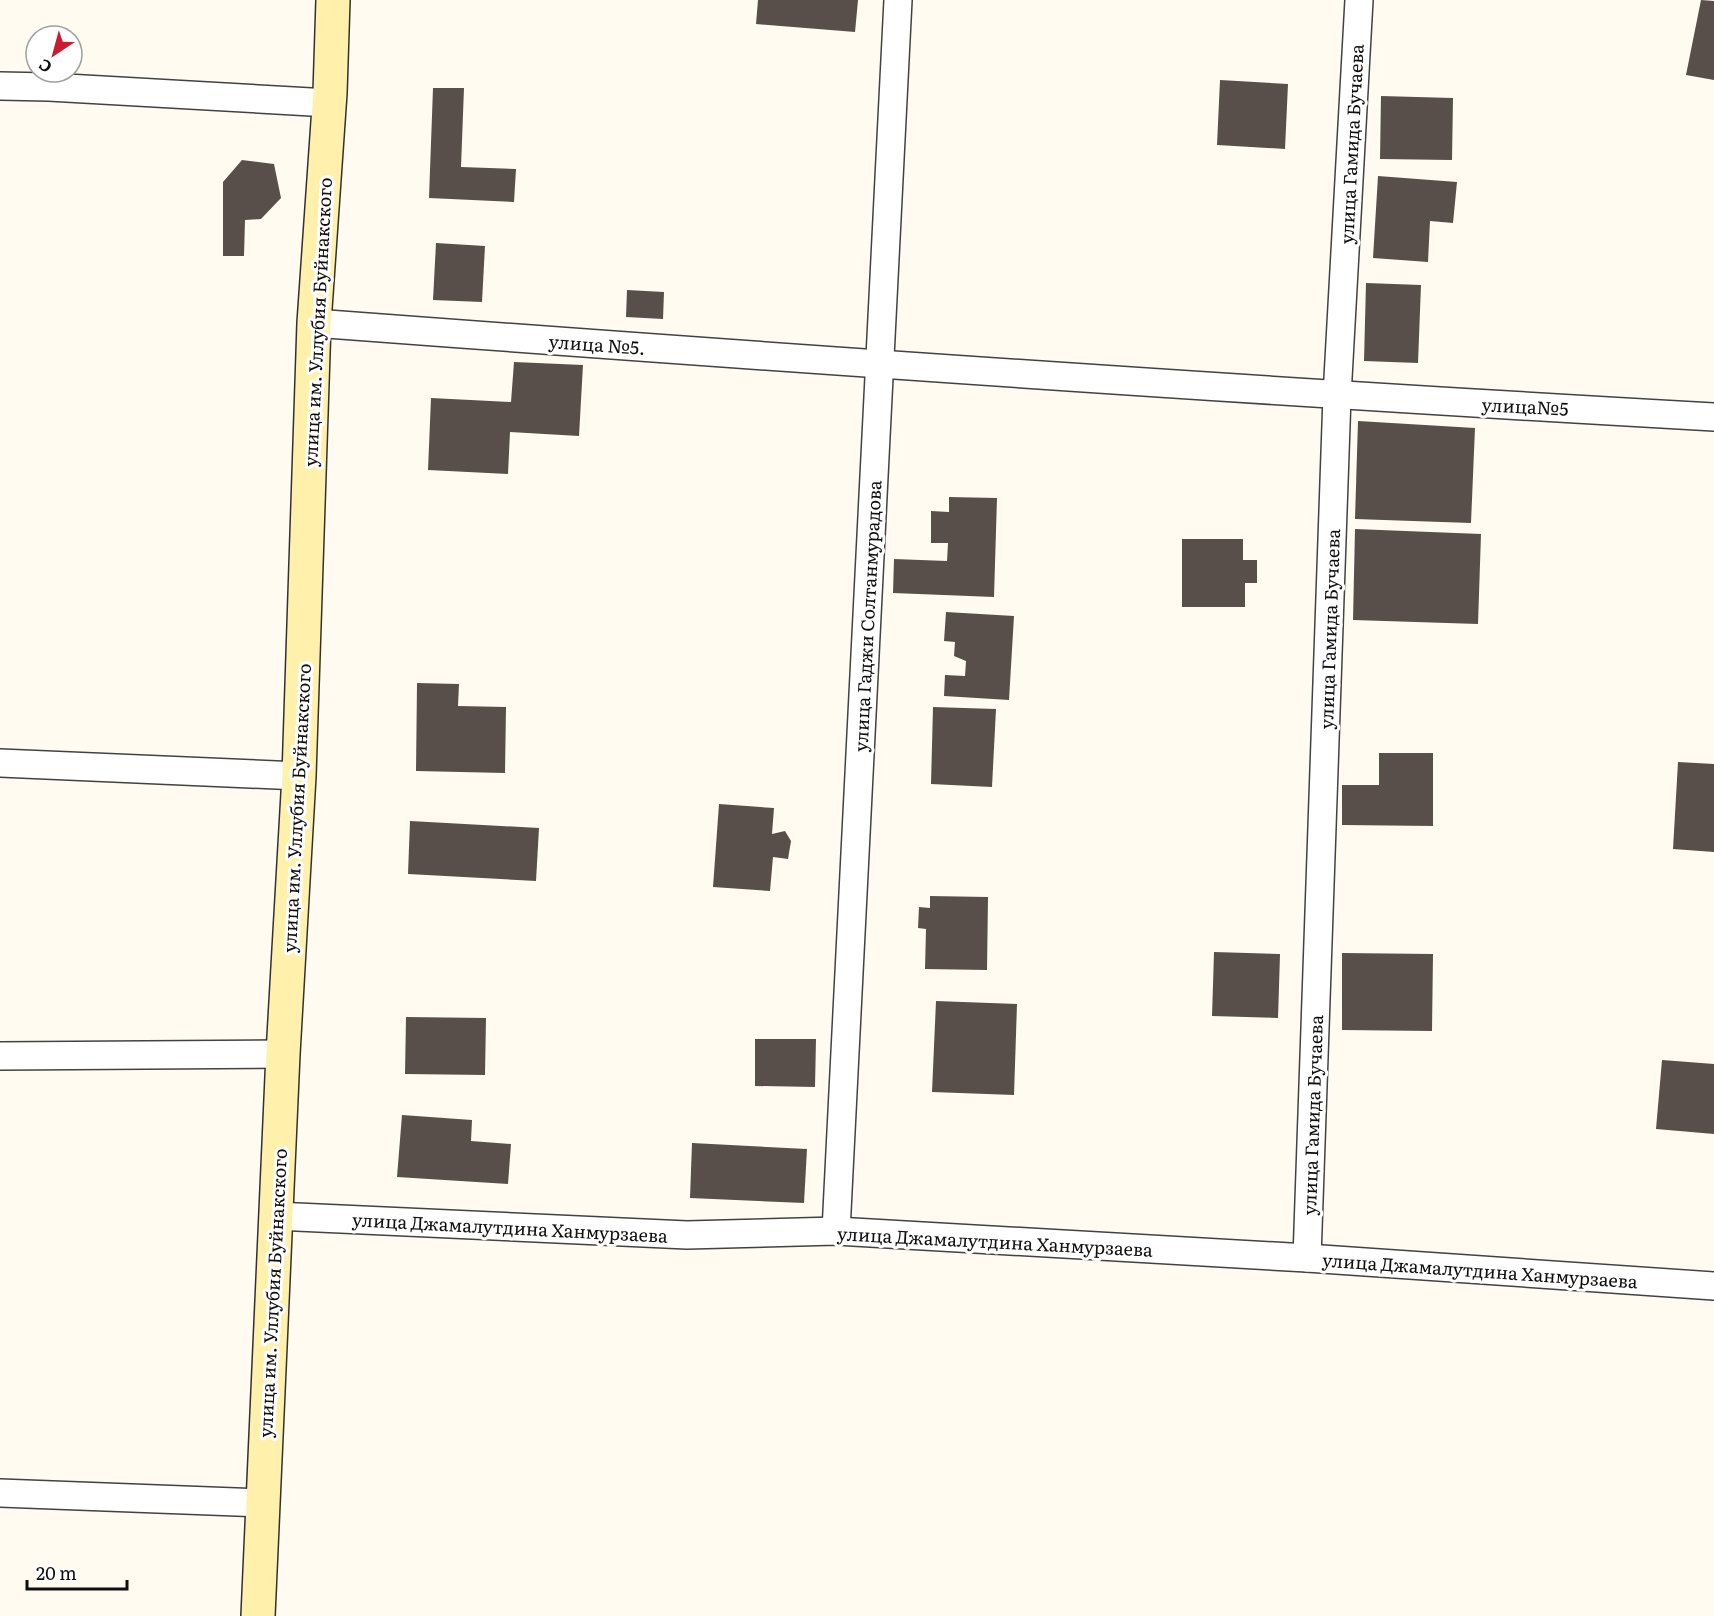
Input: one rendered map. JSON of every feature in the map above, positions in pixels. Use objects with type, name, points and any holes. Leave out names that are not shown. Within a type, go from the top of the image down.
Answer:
[{"type":"main road","name":"улица им. Уллубия Буйнакского","points":[[258,1616],[282,1054],[298,776],[314,323],[329,103],[333,0]]},
{"type":"street","name":"улица Гаджи Солтанмурадова","points":[[836,1231],[898,0]]},
{"type":"street","name":"улица Гамида Бучаева","points":[[1307,1258],[1337,396],[1359,0]]},
{"type":"street","points":[[0,86],[329,103]]},
{"type":"street","name":"улица №5.","points":[[314,323],[1337,396]]},
{"type":"street","name":"улица№5","points":[[1337,396],[1714,417]]},
{"type":"street","points":[[0,763],[298,776]]},
{"type":"street","points":[[0,1056],[282,1054]]},
{"type":"street","name":"улица Джамалутдина Ханмурзаева","points":[[275,1216],[687,1235],[836,1231],[1307,1258],[1714,1286]]},
{"type":"street","points":[[0,1493],[262,1503]]},
{"type":"building","points":[[758,0],[858,0],[855,32],[756,24]]},
{"type":"building","points":[[1701,0],[1714,1],[1714,80],[1686,75]]},
{"type":"building","points":[[1220,80],[1288,84],[1285,149],[1217,145]]},
{"type":"building","points":[[433,88],[464,88],[461,167],[516,169],[514,202],[429,198]]},
{"type":"building","points":[[1381,96],[1453,98],[1452,160],[1380,159]]},
{"type":"building","points":[[242,160],[274,164],[281,198],[261,219],[245,220],[244,256],[223,256],[223,182]]},
{"type":"building","points":[[1378,176],[1457,182],[1453,223],[1430,221],[1428,262],[1373,258]]},
{"type":"building","points":[[436,243],[485,246],[482,302],[433,300]]},
{"type":"building","points":[[1366,283],[1421,285],[1418,363],[1364,361]]},
{"type":"building","points":[[627,290],[664,292],[663,319],[626,317]]},
{"type":"building","points":[[514,362],[583,365],[579,436],[510,432],[508,474],[428,470],[431,398],[511,402]]},
{"type":"building","points":[[1358,421],[1475,428],[1471,523],[1355,519]]},
{"type":"building","points":[[949,497],[997,498],[994,597],[893,593],[894,559],[947,561],[948,543],[931,543],[931,511],[949,512]]},
{"type":"building","points":[[1355,529],[1481,534],[1478,624],[1353,620]]},
{"type":"building","points":[[1182,539],[1243,539],[1243,560],[1257,560],[1257,583],[1245,583],[1245,607],[1182,607]]},
{"type":"building","points":[[946,612],[1014,616],[1009,700],[944,696],[945,675],[965,676],[966,661],[954,656],[955,642],[944,641]]},
{"type":"building","points":[[417,683],[459,684],[458,706],[506,707],[505,773],[416,771]]},
{"type":"building","points":[[933,707],[996,709],[992,787],[931,784]]},
{"type":"building","points":[[1379,753],[1433,753],[1433,826],[1342,825],[1342,785],[1379,785]]},
{"type":"building","points":[[1678,762],[1714,764],[1714,852],[1673,849]]},
{"type":"building","points":[[719,804],[774,808],[772,834],[785,831],[791,841],[788,859],[773,857],[770,891],[713,887]]},
{"type":"building","points":[[410,821],[539,828],[536,881],[408,874]]},
{"type":"building","points":[[930,896],[988,897],[987,970],[925,969],[926,929],[918,928],[919,907],[930,908]]},
{"type":"building","points":[[1214,952],[1280,954],[1278,1018],[1212,1016]]},
{"type":"building","points":[[1342,953],[1433,954],[1432,1031],[1342,1030]]},
{"type":"building","points":[[936,1001],[1017,1004],[1014,1095],[932,1092]]},
{"type":"building","points":[[406,1017],[486,1018],[485,1075],[405,1074]]},
{"type":"building","points":[[755,1039],[816,1039],[815,1087],[755,1086]]},
{"type":"building","points":[[1662,1060],[1714,1064],[1714,1134],[1656,1129]]},
{"type":"building","points":[[402,1115],[472,1120],[471,1141],[511,1144],[508,1184],[397,1177]]},
{"type":"building","points":[[692,1143],[807,1149],[804,1203],[690,1198]]}]
